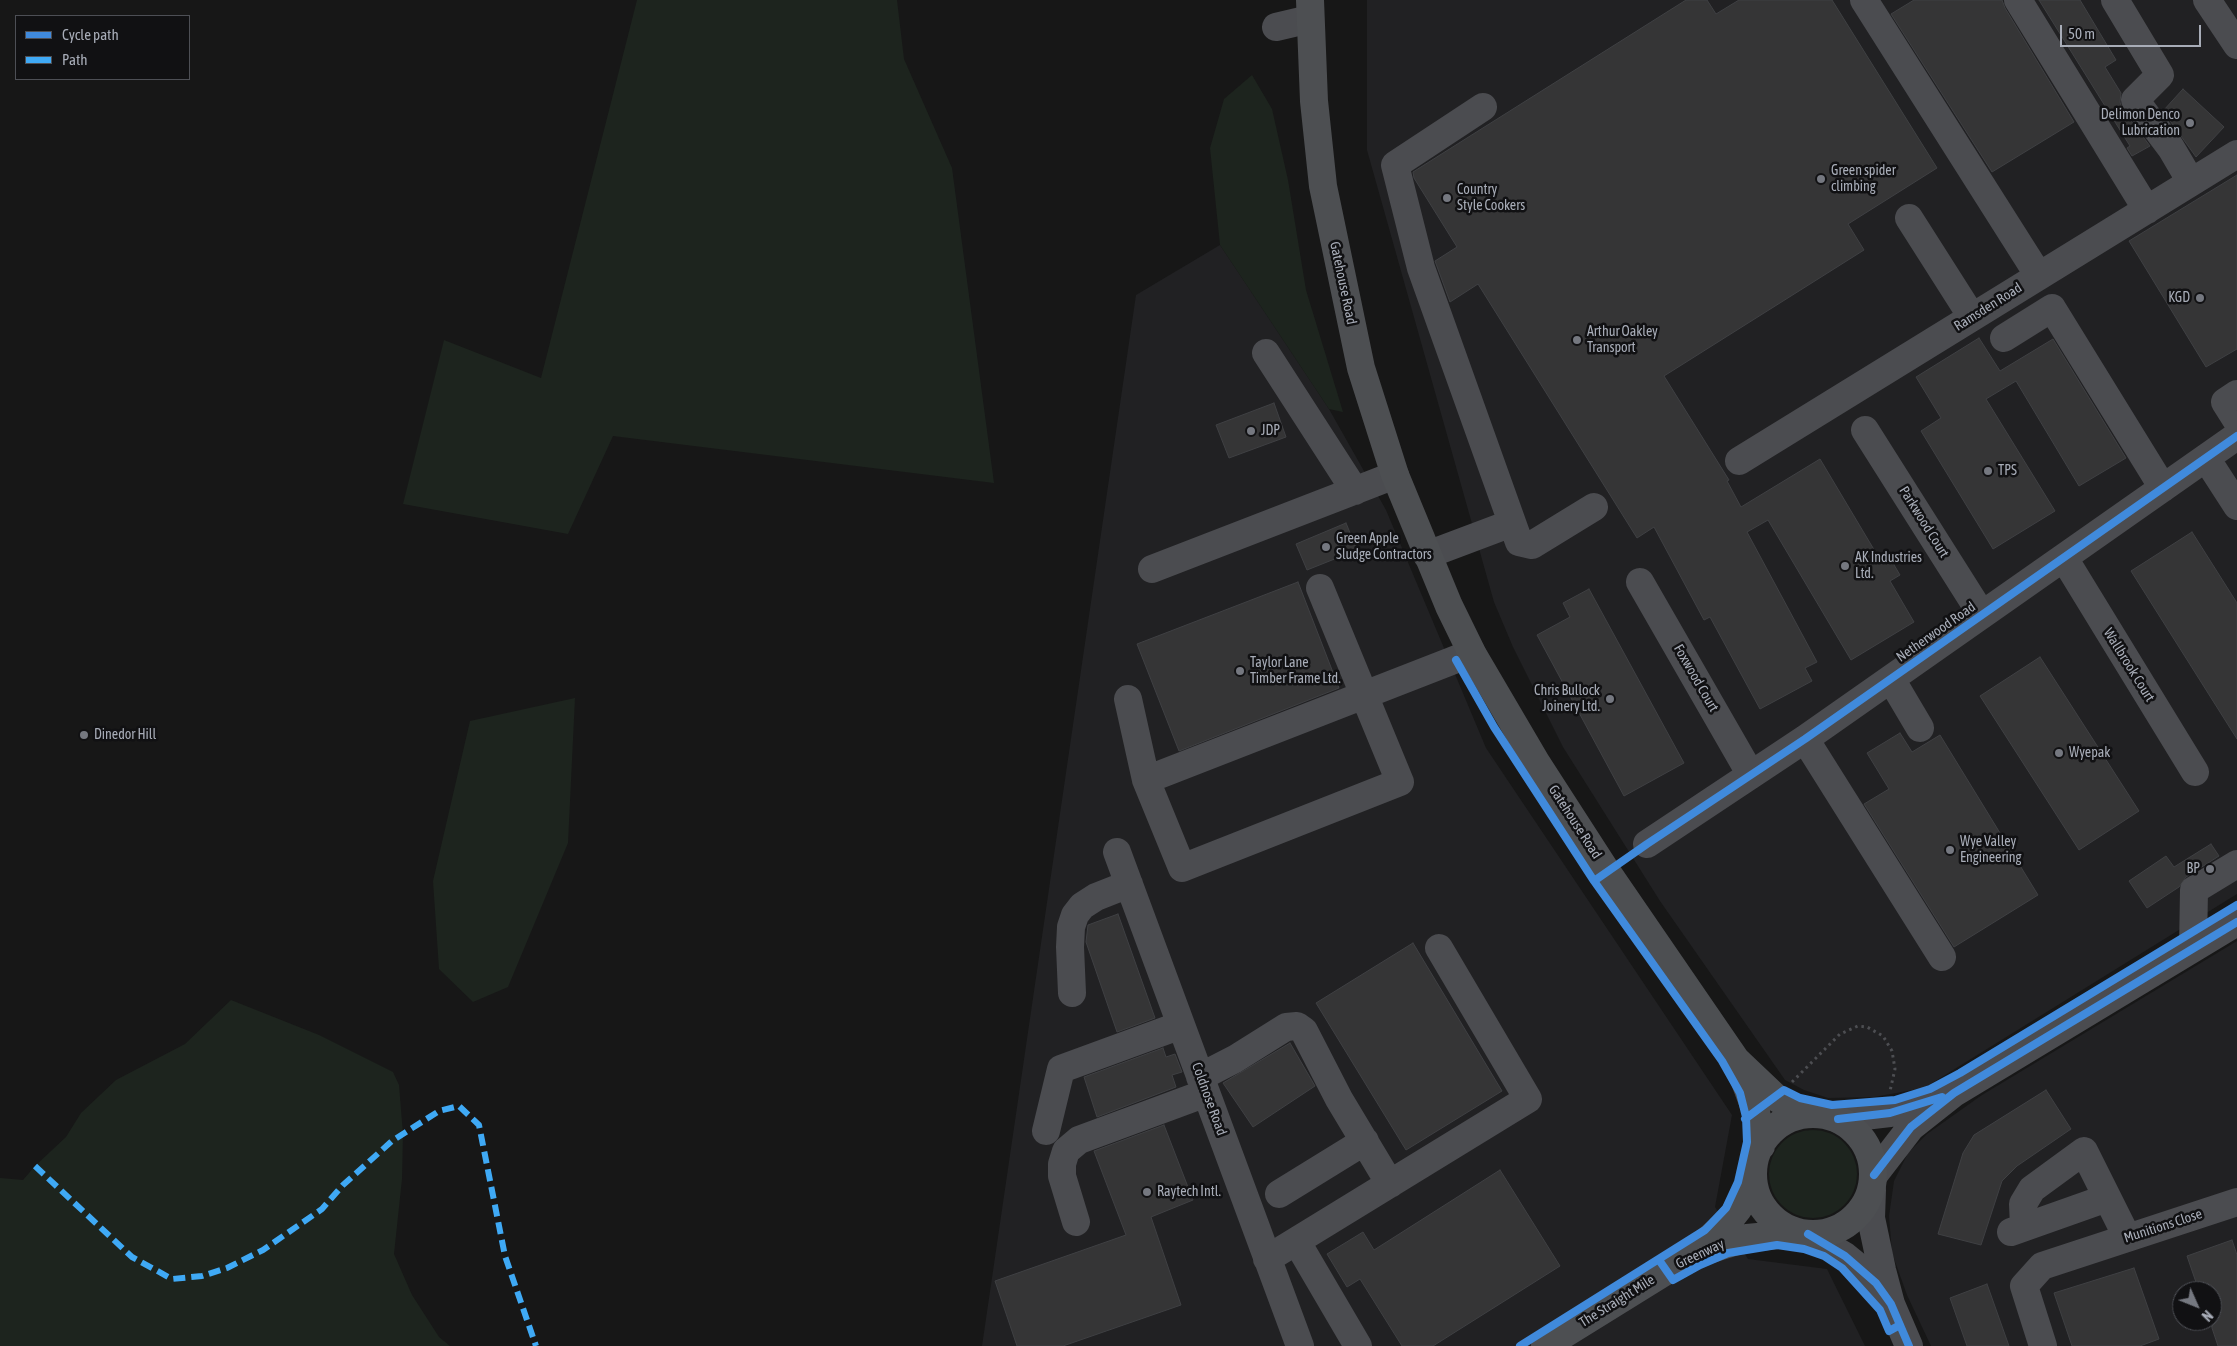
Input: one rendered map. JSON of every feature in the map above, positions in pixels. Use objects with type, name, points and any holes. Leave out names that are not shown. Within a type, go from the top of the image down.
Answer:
[{"type":"main road","name":"Gatehouse Road","points":[[1310,10],[1314,101],[1323,186],[1361,368],[1396,475],[1427,555],[1472,653],[1536,762],[1606,872],[1736,1060],[1749,1088],[1756,1111],[1760,1146]]},
{"type":"main road","name":"Gatehouse Road","points":[[1736,1060],[1779,1093],[1791,1107],[1810,1114]]},
{"type":"main road","points":[[1810,1114],[1838,1119],[1861,1137],[1870,1153],[1873,1182],[1862,1210],[1844,1226],[1830,1232],[1804,1234],[1785,1228],[1762,1207],[1756,1192],[1753,1177],[1755,1160],[1760,1146],[1770,1132],[1783,1122],[1796,1116],[1810,1114]]},
{"type":"main road","name":"The Straight Mile","points":[[1544,1346],[1690,1256],[1733,1216],[1748,1193],[1753,1177]]},
{"type":"main road","name":"The Straight Mile","points":[[1690,1256],[1747,1238],[1804,1234]]},
{"type":"street","points":[[1864,0],[2039,276]]},
{"type":"street","points":[[2018,0],[2147,210]]},
{"type":"street","points":[[2115,0],[2160,74],[2136,100],[2171,148],[2191,182]]},
{"type":"street","points":[[2207,0],[2230,38],[2237,45]]},
{"type":"street","points":[[1276,26],[1310,10]]},
{"type":"street","points":[[1483,108],[1395,165],[1421,268],[1519,542],[1532,545],[1594,507]]},
{"type":"street","name":"Ramsden Road","points":[[1739,461],[2237,154]]},
{"type":"street","points":[[1909,218],[1972,318]]},
{"type":"street","points":[[2004,338],[2052,308],[2163,488]]},
{"type":"street","points":[[1266,353],[1355,490]]},
{"type":"street","points":[[2237,394],[2225,402],[2237,421]]},
{"type":"street","name":"Parkwood Court","points":[[1866,430],[1982,615]]},
{"type":"street","name":"Netherwood Road","points":[[1647,844],[1805,739],[2237,436]]},
{"type":"street","points":[[2206,458],[2237,506]]},
{"type":"street","points":[[1152,569],[1396,475]]},
{"type":"street","points":[[1427,555],[1512,523]]},
{"type":"street","name":"Wallbrook Court","points":[[2064,558],[2195,772]]},
{"type":"street","name":"Foxwood Court","points":[[1640,582],[1751,775]]},
{"type":"street","points":[[1128,699],[1146,780],[1182,868],[1400,782],[1320,588]]},
{"type":"street","points":[[1146,780],[1472,653]]},
{"type":"street","points":[[1891,679],[1920,728]]},
{"type":"street","points":[[1805,739],[1942,957]]},
{"type":"street","name":"Coldnose Road","points":[[1117,852],[1300,1346]]},
{"type":"street","points":[[2193,948],[2194,890],[2237,864]]},
{"type":"street","points":[[1072,993],[1070,946],[1071,927],[1075,915],[1082,906],[1096,897],[1129,884]]},
{"type":"street","points":[[1910,1346],[1891,1304],[1871,1218],[1873,1182],[1911,1127],[1954,1093],[2237,922]]},
{"type":"street","points":[[1268,1259],[1528,1099],[1439,948]]},
{"type":"street","points":[[1046,1131],[1061,1069],[1181,1025]]},
{"type":"street","points":[[1076,1222],[1062,1176],[1062,1164],[1066,1151],[1080,1140],[1203,1085],[1235,1059],[1286,1026],[1297,1026],[1304,1031],[1339,1099],[1390,1184]]},
{"type":"street","points":[[1838,1119],[1890,1113],[1954,1093]]},
{"type":"street","points":[[1279,1194],[1364,1141]]},
{"type":"street","points":[[2107,1198],[2018,1230],[2023,1204],[2032,1189],[2084,1152],[2127,1237]]},
{"type":"street","name":"Munitions Close","points":[[2043,1346],[2024,1286],[2042,1266],[2237,1202]]},
{"type":"street","points":[[1804,1234],[1845,1256],[1876,1283],[1891,1304]]},
{"type":"street","points":[[1297,1242],[1358,1346]]},
{"type":"path","points":[[1779,1093],[1829,1042],[1844,1031],[1858,1026],[1875,1030],[1888,1042],[1895,1069],[1889,1094]]},
{"type":"shaded area","points":[[637,0],[897,0],[904,59],[952,168],[994,483],[613,436],[568,534],[403,504],[444,340],[541,378]]},
{"type":"shaded area","points":[[1367,0],[2237,0],[2237,894],[1924,1088],[1874,1097],[1828,1098],[1804,1090],[1785,1080],[1660,901],[1563,747],[1513,647],[1494,602],[1367,150]]},
{"type":"shaded area","points":[[1252,75],[1272,109],[1288,180],[1306,290],[1343,412],[1329,409],[1220,245],[1210,148],[1224,99]]},
{"type":"shaded area","points":[[1220,245],[1329,409],[1386,510],[1486,748],[1732,1115],[1715,1207],[1748,1259],[1827,1269],[1865,1346],[982,1346],[1136,295]]},
{"type":"shaded area","points":[[575,698],[568,843],[508,987],[473,1002],[439,969],[433,881],[470,721]]},
{"type":"shaded area","points":[[2237,941],[2237,1346],[1931,1346],[1907,1295],[1892,1253],[1889,1216],[1894,1181],[1908,1153],[1927,1134],[1982,1095]]},
{"type":"shaded area","points":[[231,1000],[319,1035],[393,1072],[399,1085],[403,1134],[402,1179],[394,1254],[412,1295],[439,1337],[450,1346],[0,1346],[0,1178],[23,1180],[66,1137],[81,1113],[116,1080],[185,1044]]},
{"type":"shaded area","points":[[1804,1130],[1822,1130],[1838,1137],[1850,1149],[1857,1165],[1857,1183],[1850,1199],[1838,1211],[1822,1218],[1804,1218],[1788,1211],[1776,1199],[1769,1183],[1769,1165],[1776,1149],[1788,1137]]},
{"type":"building","points":[[1686,0],[1707,0],[1716,14],[1739,0],[1832,0],[1937,168],[1848,224],[1864,250],[1664,376],[1729,480],[1727,481],[1741,507],[1820,459],[1879,558],[1887,553],[1900,575],[1890,581],[1914,622],[1851,660],[1768,520],[1747,532],[1817,662],[1805,668],[1812,681],[1760,709],[1710,617],[1704,620],[1654,527],[1637,538],[1478,284],[1450,302],[1435,261],[1457,247],[1414,178],[1413,172]]},
{"type":"building","points":[[1914,0],[2002,0],[2074,122],[1992,172],[1891,14]]},
{"type":"building","points":[[2039,0],[2080,0],[2116,60],[2105,67],[2121,93],[2120,102],[2122,109],[2150,146],[2132,156],[2127,148],[2130,146]]},
{"type":"building","name":"Delimon Denco Lubrication","points":[[2183,89],[2224,127],[2196,157],[2163,111]]},
{"type":"building","name":"KGD","points":[[2237,175],[2237,349],[2206,367],[2129,241]]},
{"type":"building","name":"TPS","points":[[1979,338],[2000,371],[2053,339],[2126,458],[2079,486],[2016,381],[1986,399],[2055,511],[1993,549],[1921,431],[1941,418],[1916,377]]},
{"type":"building","name":"JDP","points":[[1274,403],[1286,437],[1229,458],[1216,425]]},
{"type":"building","name":"Green Apple Sludge Contractors","points":[[1346,523],[1357,550],[1307,570],[1296,544]]},
{"type":"building","points":[[2192,532],[2237,603],[2237,739],[2131,571]]},
{"type":"building","name":"Taylor Lane Timber Frame Ltd.","points":[[1298,582],[1339,688],[1179,751],[1137,644]]},
{"type":"building","name":"Chris Bullock Joinery Ltd.","points":[[1589,589],[1684,763],[1624,796],[1537,635],[1570,617],[1563,603]]},
{"type":"building","name":"Wyepak","points":[[2040,657],[2139,811],[2079,850],[1980,696]]},
{"type":"building","name":"Wye Valley Engineering","points":[[1900,733],[1912,752],[1940,735],[2038,895],[1954,947],[1864,804],[1889,789],[1867,753]]},
{"type":"building","points":[[2211,844],[2219,856],[2186,877],[2179,887],[2147,908],[2129,881],[2166,856],[2174,867]]},
{"type":"building","points":[[1118,914],[1155,1018],[1117,1032],[1086,942],[1088,925]]},
{"type":"building","points":[[1413,943],[1502,1091],[1406,1150],[1316,1003]]},
{"type":"building","points":[[1290,1043],[1315,1086],[1253,1127],[1223,1083]]},
{"type":"building","points":[[1163,1048],[1166,1057],[1175,1054],[1182,1072],[1172,1075],[1176,1087],[1097,1117],[1084,1077]]},
{"type":"building","points":[[2046,1090],[2071,1129],[2017,1166],[2002,1181],[1981,1245],[1938,1234],[1963,1153],[1974,1135]]},
{"type":"building","points":[[1164,1125],[1193,1200],[1151,1217],[1181,1305],[1063,1346],[1017,1346],[995,1281],[1126,1235],[1094,1151]]},
{"type":"building","points":[[1500,1170],[1560,1266],[1433,1346],[1402,1346],[1360,1279],[1347,1287],[1327,1254],[1363,1232],[1374,1250]]},
{"type":"building","points":[[2232,1240],[2237,1255],[2237,1346],[2218,1346],[2213,1331],[2222,1331],[2222,1281],[2196,1281],[2187,1256]]},
{"type":"building","points":[[2134,1268],[2159,1339],[2140,1346],[2072,1346],[2054,1293]]},
{"type":"building","points":[[1987,1284],[2009,1346],[1967,1346],[1950,1298]]},
{"type":"marked path","points":[[35,1166],[132,1257],[172,1279],[202,1276],[227,1268],[263,1250],[322,1209],[343,1185],[392,1141],[439,1111],[459,1106],[479,1125],[505,1256],[536,1346]]},
{"type":"cycle path","points":[[1594,881],[1805,739],[2237,436]]},
{"type":"cycle path","name":"Greenway","points":[[1456,660],[1494,727],[1594,881],[1722,1061],[1740,1093],[1746,1117],[1747,1142],[1738,1182],[1726,1208],[1705,1230],[1520,1346]]},
{"type":"cycle path","points":[[1745,1119],[1784,1090],[1800,1098],[1832,1105],[1895,1100],[1930,1089],[1960,1073],[2237,905]]},
{"type":"cycle path","points":[[1874,1175],[1911,1127],[1954,1093],[2237,922]]},
{"type":"cycle path","points":[[1838,1119],[1890,1113],[1942,1097]]},
{"type":"cycle path","points":[[1808,1234],[1845,1256],[1876,1283],[1891,1304],[1909,1346]]},
{"type":"cycle path","name":"Greenway","points":[[1659,1260],[1673,1280],[1700,1265],[1728,1253],[1777,1245],[1804,1249],[1824,1256],[1842,1268],[1880,1310],[1889,1331],[1900,1325]]},
{"type":"place","name":"Delimon Denco Lubrication","points":[[2190,123]]},
{"type":"place","name":"Green spider climbing","points":[[1821,179]]},
{"type":"place","name":"Country Style Cookers","points":[[1447,198]]},
{"type":"place","name":"KGD","points":[[2200,298]]},
{"type":"place","name":"Arthur Oakley Transport","points":[[1577,340]]},
{"type":"place","name":"JDP","points":[[1251,431]]},
{"type":"place","name":"TPS","points":[[1988,471]]},
{"type":"place","name":"Green Apple Sludge Contractors","points":[[1326,547]]},
{"type":"place","name":"AK Industries Ltd.","points":[[1845,566]]},
{"type":"place","name":"Taylor Lane Timber Frame Ltd.","points":[[1240,671]]},
{"type":"place","name":"Chris Bullock Joinery Ltd.","points":[[1610,699]]},
{"type":"place","name":"Dinedor Hill","points":[[84,735]]},
{"type":"place","name":"Wyepak","points":[[2059,753]]},
{"type":"place","name":"Wye Valley Engineering","points":[[1950,850]]},
{"type":"place","name":"BP","points":[[2210,869]]},
{"type":"place","name":"Raytech Intl.","points":[[1147,1192]]}]
